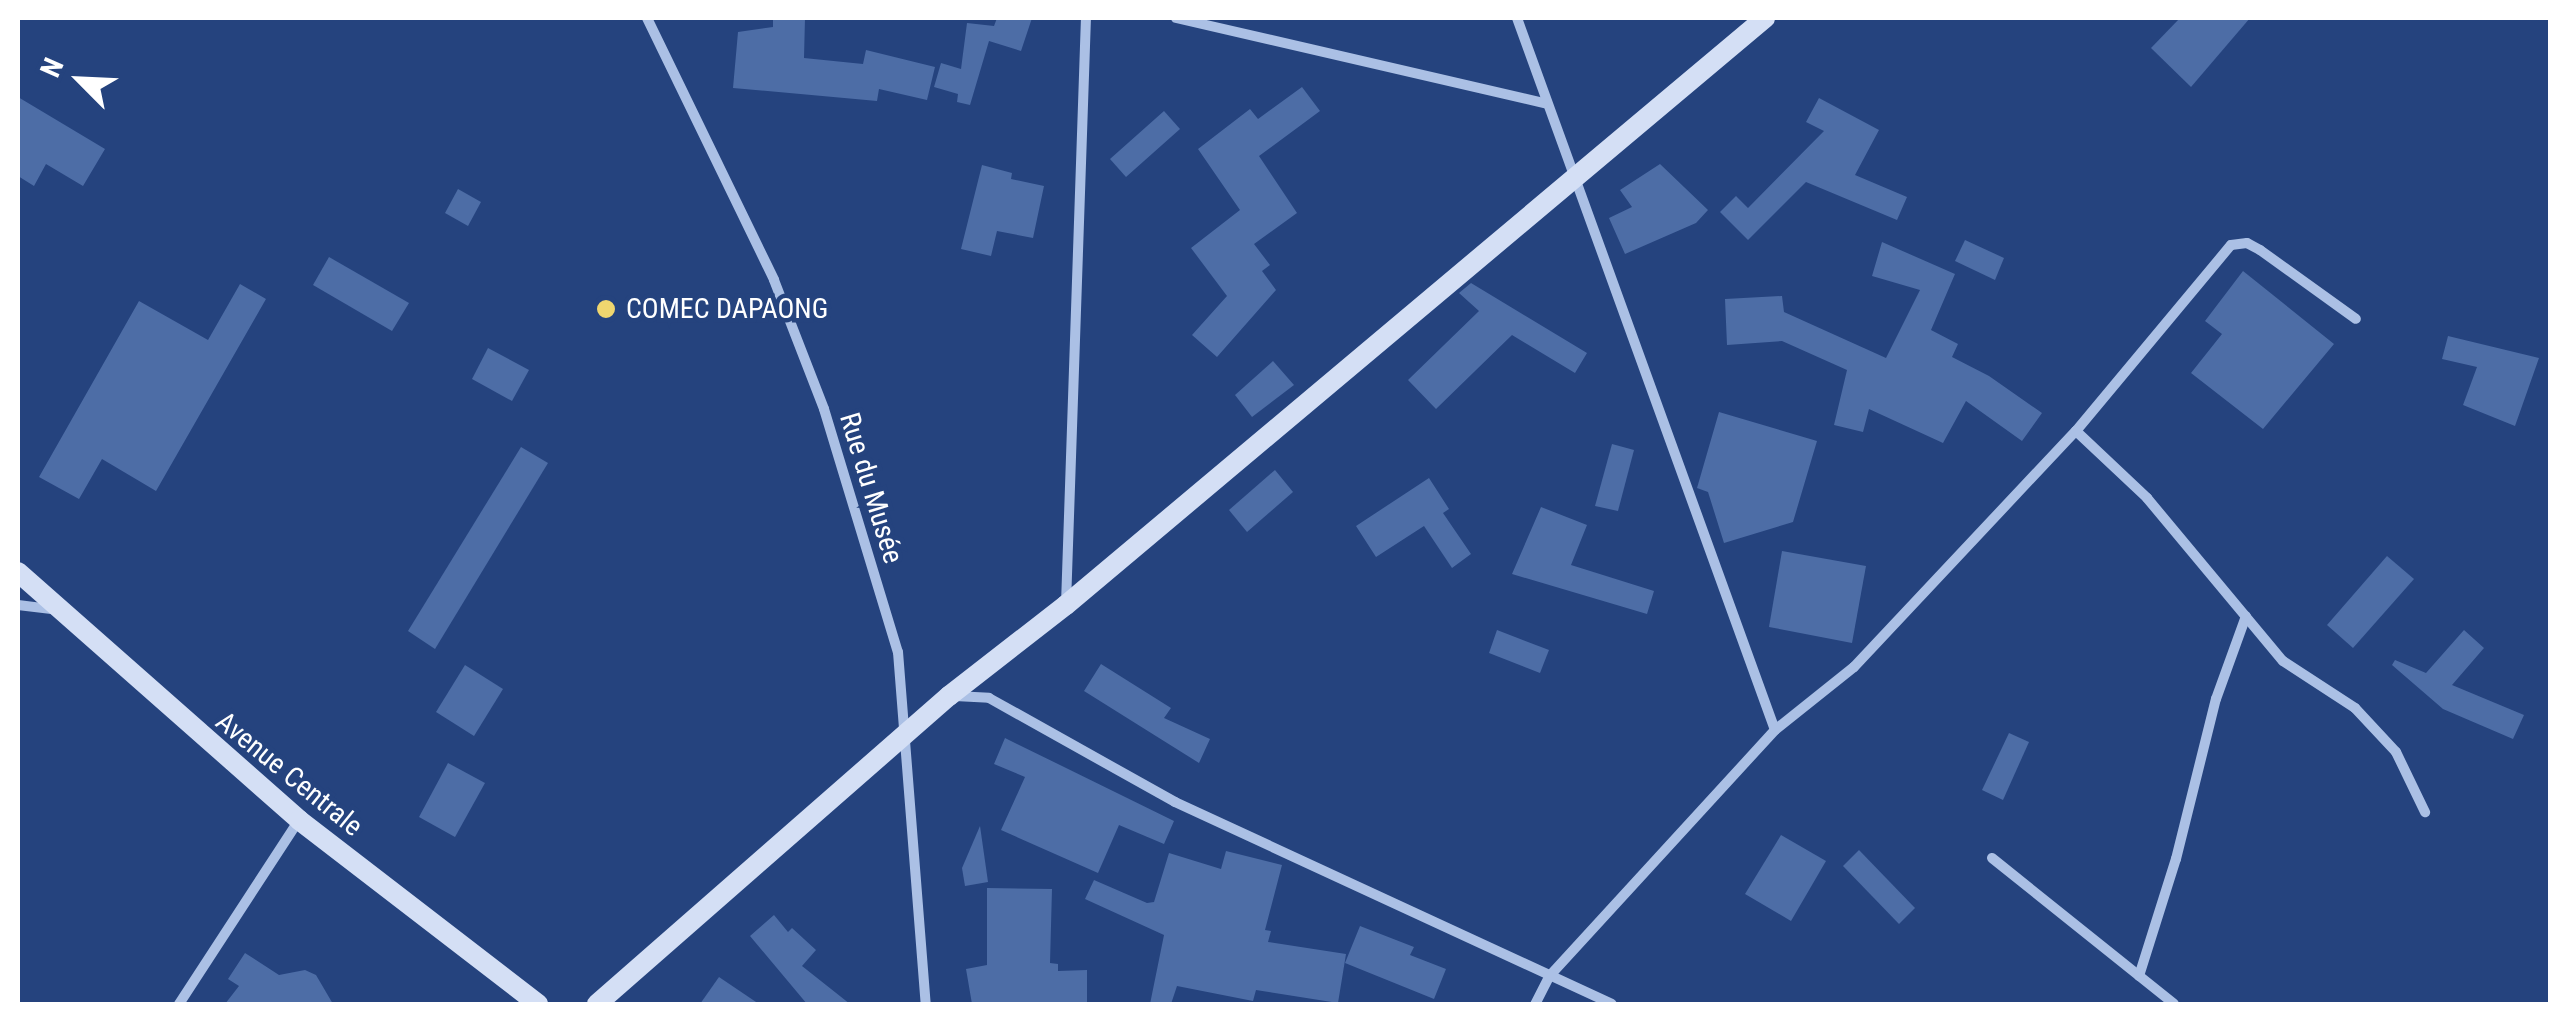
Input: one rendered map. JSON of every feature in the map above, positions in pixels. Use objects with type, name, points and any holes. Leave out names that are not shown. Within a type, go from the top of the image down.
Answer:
[{"type":"street","name":"Rue du Musée","points":[[647,18],[766,262],[824,409],[898,652],[908,732],[926,1004]]},
{"type":"street","points":[[1066,605],[1086,18]]},
{"type":"street","points":[[1176,18],[1545,103]]},
{"type":"street","points":[[1517,18],[1775,730]]},
{"type":"street","points":[[598,1004],[949,696],[1066,605],[1765,18]]},
{"type":"street","points":[[1535,1004],[1549,977],[1775,730],[1854,667],[2076,431],[2222,255],[2239,242],[2260,250],[2356,319]]},
{"type":"street","points":[[2076,431],[2147,498],[2283,661],[2354,708],[2396,752],[2425,812]]},
{"type":"street","name":"Avenue Centrale","points":[[18,572],[186,725],[299,820],[538,1004]]},
{"type":"street","points":[[18,605],[63,611]]},
{"type":"street","points":[[2140,976],[2176,858],[2216,700],[2246,616]]},
{"type":"street","points":[[949,696],[989,698],[1176,802],[1612,1004]]},
{"type":"street","points":[[179,1004],[299,820]]},
{"type":"street","points":[[1992,858],[2174,1004]]},
{"type":"building","points":[[773,18],[805,18],[804,58],[863,64],[866,50],[935,67],[927,100],[879,89],[877,101],[733,88],[738,32],[773,27]]},
{"type":"building","points":[[997,18],[1032,18],[1021,51],[989,41],[970,105],[957,102],[958,94],[934,87],[941,63],[961,69],[967,23],[994,26]]},
{"type":"building","points":[[2180,18],[2250,18],[2191,87],[2151,48]]},
{"type":"building","points":[[1302,87],[1320,111],[1259,156],[1297,213],[1254,244],[1270,265],[1262,271],[1276,290],[1217,357],[1192,335],[1227,296],[1191,248],[1240,210],[1198,149],[1250,109],[1258,119]]},
{"type":"building","points":[[18,97],[105,149],[83,186],[46,164],[34,186],[18,176]]},
{"type":"building","points":[[1819,98],[1879,130],[1855,175],[1907,197],[1897,220],[1806,182],[1748,240],[1720,212],[1736,196],[1748,208],[1824,131],[1806,122]]},
{"type":"building","points":[[1164,111],[1180,129],[1126,177],[1110,159]]},
{"type":"building","points":[[1660,164],[1708,210],[1696,223],[1625,254],[1609,218],[1632,207],[1620,190]]},
{"type":"building","points":[[982,165],[1012,173],[1011,179],[1044,186],[1033,238],[997,231],[991,256],[961,249]]},
{"type":"building","points":[[458,189],[481,202],[468,226],[445,213]]},
{"type":"building","points":[[1965,240],[2004,258],[1995,280],[1955,261]]},
{"type":"building","points":[[1882,242],[1955,274],[1931,330],[1958,344],[1952,357],[1989,376],[2042,413],[2022,441],[1966,401],[1943,443],[1869,409],[1863,432],[1834,425],[1847,370],[1782,341],[1727,345],[1725,299],[1782,296],[1784,312],[1886,358],[1920,290],[1872,276]]},
{"type":"building","points":[[329,257],[409,303],[392,331],[313,285]]},
{"type":"building","points":[[2243,271],[2334,344],[2263,429],[2191,373],[2222,334],[2205,321]]},
{"type":"building","points":[[1471,283],[1587,353],[1575,373],[1512,335],[1436,409],[1408,380],[1479,311],[1459,293]]},
{"type":"building","points":[[240,284],[266,299],[156,491],[102,459],[79,499],[39,477],[139,301],[208,340]]},
{"type":"building","points":[[2448,336],[2539,358],[2515,426],[2463,405],[2477,367],[2442,359]]},
{"type":"building","points":[[488,348],[529,370],[512,401],[472,379]]},
{"type":"building","points":[[1273,361],[1294,385],[1252,417],[1235,395]]},
{"type":"building","points":[[1719,412],[1817,441],[1793,522],[1724,543],[1708,492],[1697,488]]},
{"type":"building","points":[[1612,444],[1634,450],[1618,511],[1595,506]]},
{"type":"building","points":[[521,447],[548,463],[435,649],[408,631]]},
{"type":"building","points":[[1275,470],[1293,492],[1247,532],[1229,510]]},
{"type":"building","points":[[1429,478],[1449,509],[1443,513],[1471,554],[1452,568],[1424,526],[1376,557],[1356,526]]},
{"type":"building","points":[[1541,507],[1587,525],[1571,565],[1654,591],[1647,614],[1512,574]]},
{"type":"building","points":[[1782,551],[1866,566],[1852,643],[1769,627]]},
{"type":"building","points":[[2387,556],[2414,579],[2353,648],[2327,625]]},
{"type":"building","points":[[1497,630],[1549,650],[1540,673],[1489,653]]},
{"type":"building","points":[[2464,630],[2484,648],[2452,685],[2524,715],[2513,739],[2443,709],[2392,665],[2395,660],[2426,673]]},
{"type":"building","points":[[1101,664],[1171,708],[1164,718],[1210,739],[1199,763],[1084,691]]},
{"type":"building","points":[[465,665],[503,689],[474,736],[436,712]]},
{"type":"building","points":[[2009,733],[2029,742],[2003,800],[1982,790]]},
{"type":"building","points":[[1005,738],[1174,821],[1164,844],[1119,825],[1098,873],[1001,830],[1025,777],[994,764]]},
{"type":"building","points":[[448,763],[485,783],[455,837],[419,817]]},
{"type":"building","points":[[980,826],[988,882],[965,886],[962,868]]},
{"type":"building","points":[[1781,835],[1826,861],[1791,921],[1745,894]]},
{"type":"building","points":[[1859,850],[1915,908],[1899,924],[1843,866]]},
{"type":"building","points":[[1226,851],[1282,865],[1265,930],[1271,931],[1268,942],[1346,954],[1338,1003],[1256,990],[1253,1001],[1177,986],[1171,1004],[1150,1004],[1164,935],[1085,899],[1094,880],[1147,903],[1154,902],[1169,853],[1221,869]]},
{"type":"building","points":[[987,888],[1052,889],[1050,963],[1058,964],[1058,971],[1087,970],[1087,1004],[972,1004],[966,969],[987,965]]},
{"type":"building","points":[[774,915],[788,932],[792,928],[816,950],[802,966],[850,1004],[807,1004],[750,936]]},
{"type":"building","points":[[1360,926],[1414,947],[1410,955],[1446,969],[1434,999],[1345,963]]},
{"type":"building","points":[[245,953],[279,975],[305,970],[316,975],[333,1004],[225,1004],[239,986],[228,979]]},
{"type":"building","points":[[719,977],[759,1004],[700,1004]]},
{"type":"place","name":"COMEC DAPAONG","points":[[606,309]]}]
